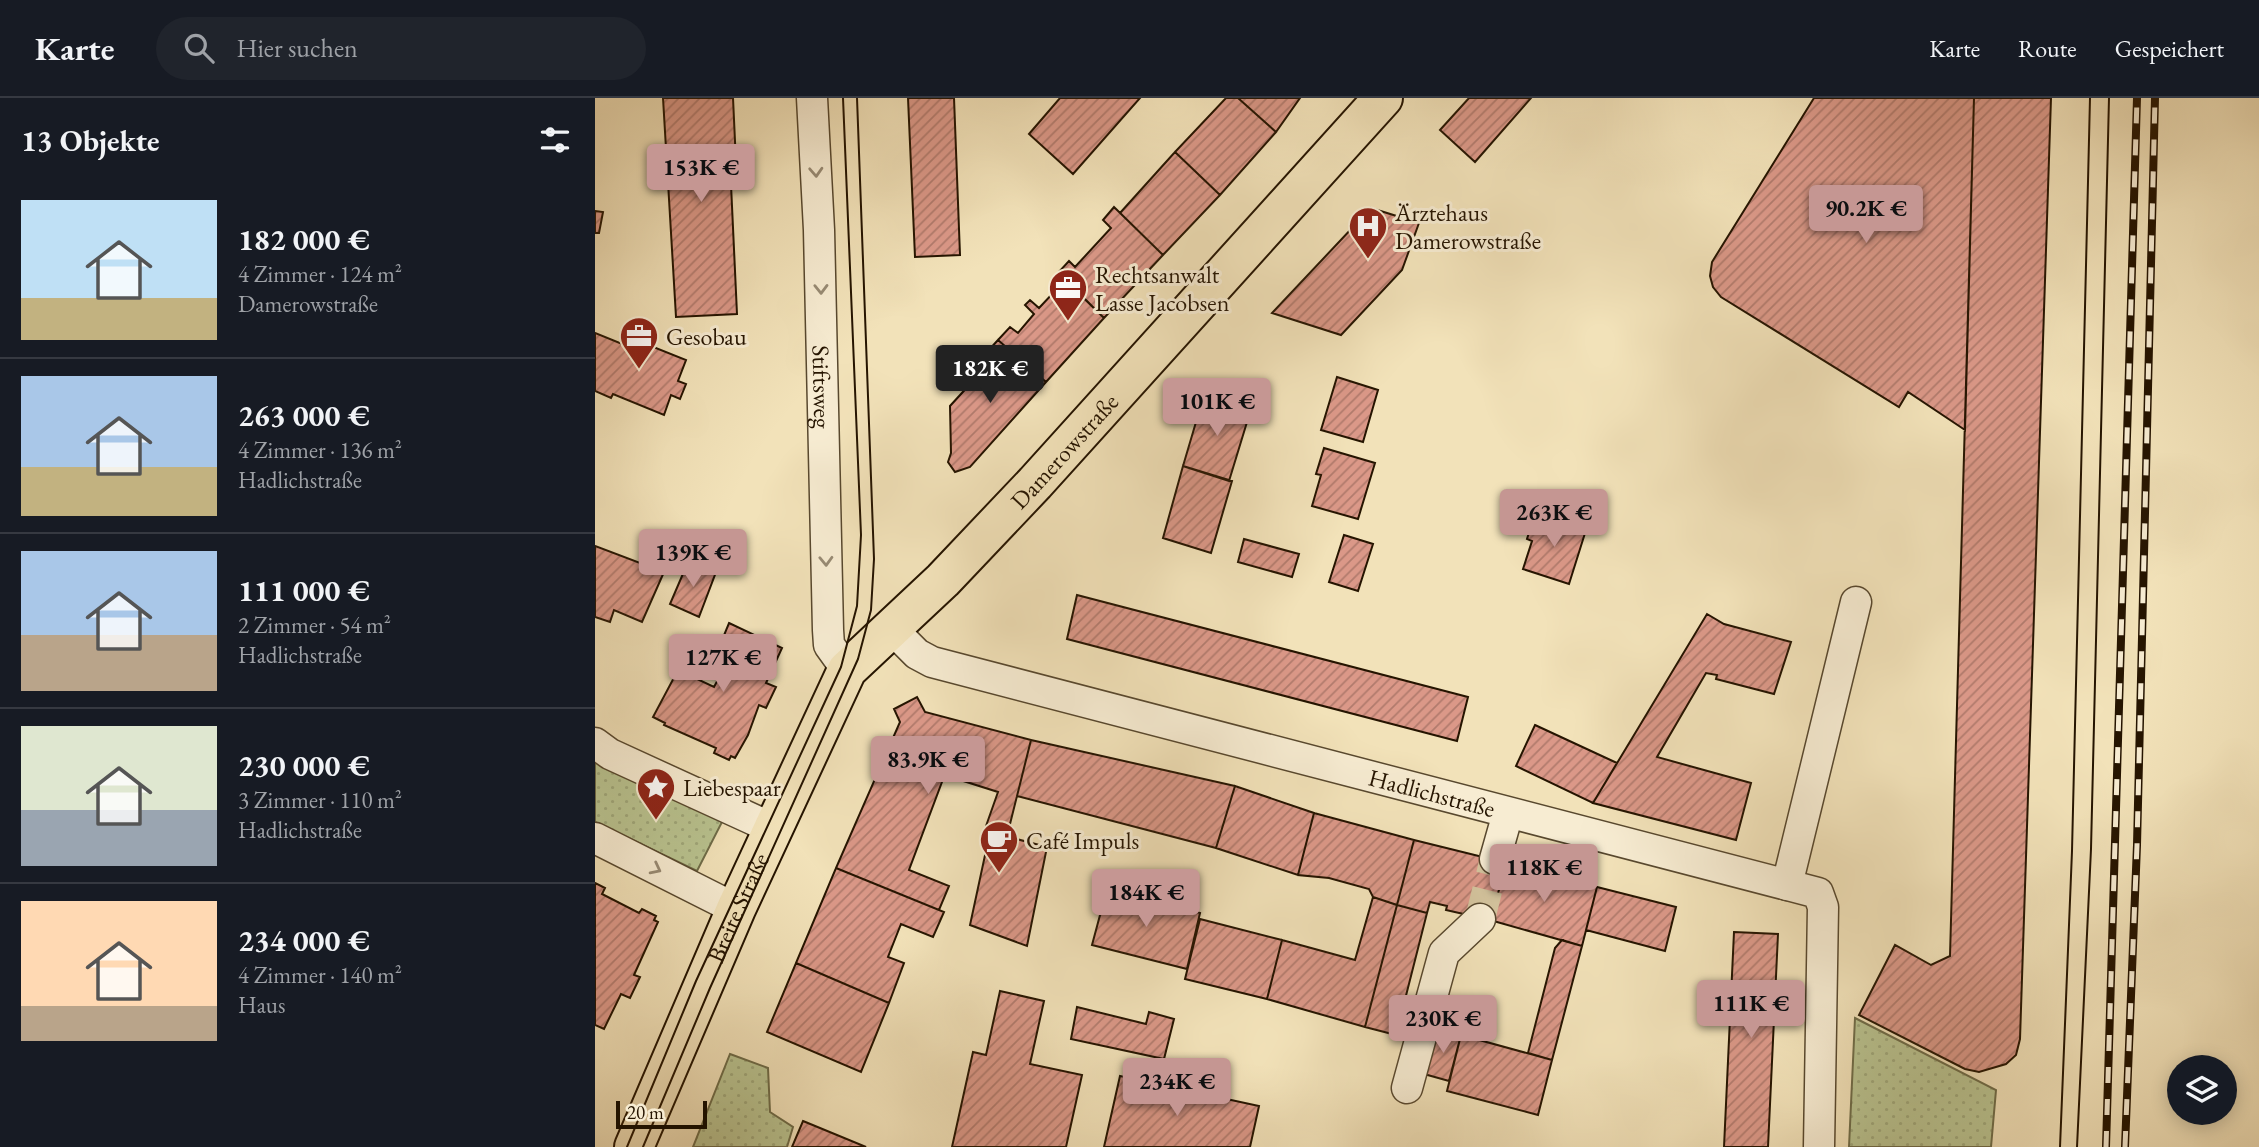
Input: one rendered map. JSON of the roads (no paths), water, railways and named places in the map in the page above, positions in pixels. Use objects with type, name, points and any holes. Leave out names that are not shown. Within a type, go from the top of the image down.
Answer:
[{"type":"main road","name":"Damerowstraße","points":[[846,670],[892,629],[1035,483],[1383,98]]},
{"type":"main road","name":"Breite Straße","points":[[634,1147],[736,909],[846,670]]},
{"type":"street","name":"Stiftsweg","points":[[813,98],[819,230],[828,630],[829,645],[846,670]]},
{"type":"street","points":[[1787,885],[1856,601]]},
{"type":"street","name":"Hadlichstraße","points":[[892,629],[917,654],[932,662],[1818,893],[1823,907],[1819,1147]]},
{"type":"street","points":[[595,743],[610,754],[773,829]]},
{"type":"street","points":[[1495,859],[1508,813]]},
{"type":"street","points":[[595,838],[736,909]]},
{"type":"street","points":[[1407,1088],[1444,953],[1480,919]]},
{"type":"tunnel","points":[[1480,919],[1495,859]]},
{"type":"tram line","points":[[627,1147],[696,981],[841,667],[857,606],[861,535],[843,98]]},
{"type":"tram line","points":[[643,1147],[710,988],[858,659],[871,610],[874,559],[857,98]]},
{"type":"tram line","points":[[2060,1147],[2072,851],[2090,98]]},
{"type":"tram line","points":[[2077,1147],[2091,849],[2109,98]]},
{"type":"railway","points":[[2106,1147],[2137,98]]},
{"type":"railway","points":[[2125,1147],[2137,845],[2155,98]]},
{"type":"place","name":"Ärztehaus Damerowstraße","points":[[1368,260]]},
{"type":"place","name":"Rechtsanwalt Lasse Jacobsen","points":[[1068,322]]},
{"type":"place","name":"Gesobau","points":[[639,370]]},
{"type":"place","name":"Liebespaar","points":[[656,821]]},
{"type":"place","name":"Café Impuls","points":[[999,874]]}]
